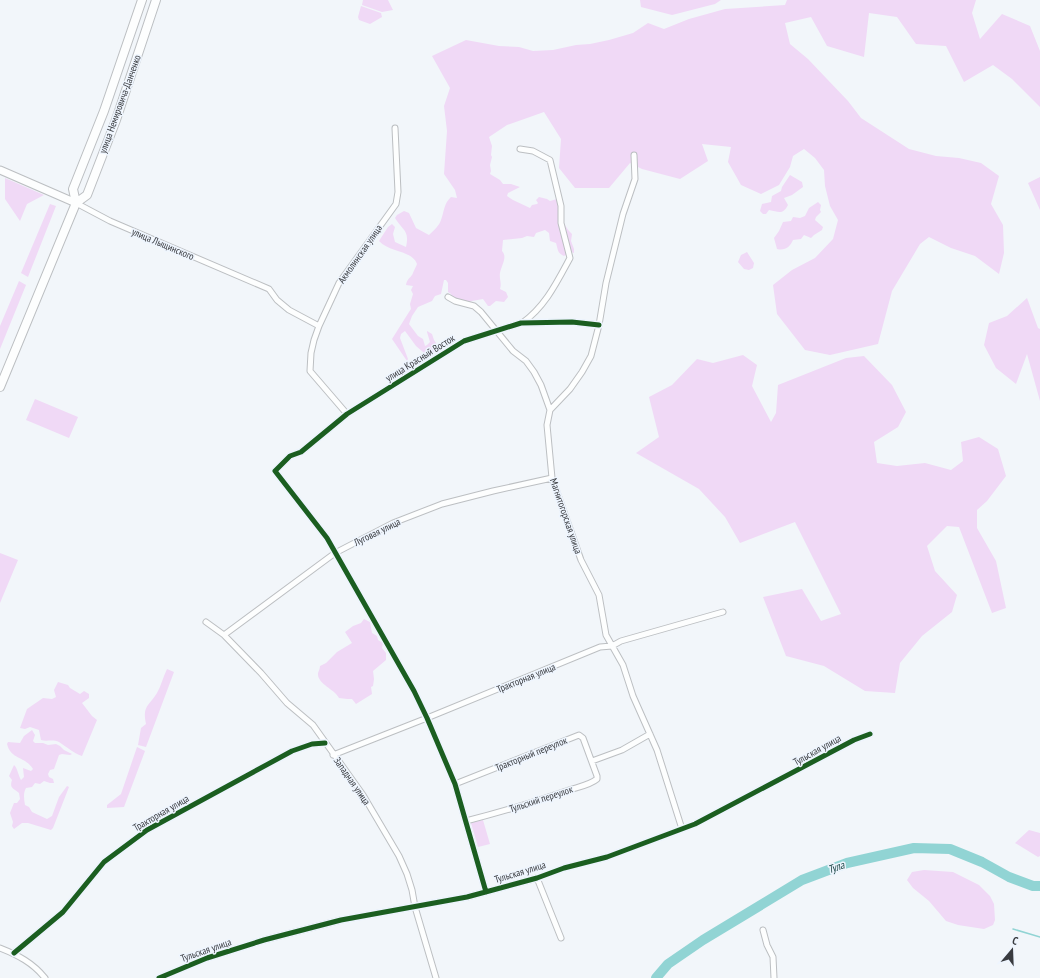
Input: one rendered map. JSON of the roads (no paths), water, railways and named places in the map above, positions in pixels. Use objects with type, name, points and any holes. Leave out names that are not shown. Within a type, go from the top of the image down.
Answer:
[{"type":"main road","name":"улица Немировича-Данченко","points":[[76,203],[73,189],[104,111],[142,0]]},
{"type":"main road","name":"улица Немировича-Данченко","points":[[0,387],[76,203],[87,194],[116,120],[156,0]]},
{"type":"street","name":"Акмолинская улица","points":[[347,414],[310,371],[311,353],[319,326],[339,283],[396,204],[398,192],[395,128]]},
{"type":"street","points":[[520,149],[533,151],[550,160],[561,206],[561,223],[570,258],[547,298],[534,315],[521,323]]},
{"type":"street","points":[[448,297],[455,301],[474,306],[481,312],[513,351],[526,361],[541,384],[550,410],[570,389],[591,356],[606,283],[623,214],[635,179],[634,154]]},
{"type":"street","name":"улица Лыщинского","points":[[0,170],[76,203],[110,221],[269,289],[277,300],[289,310],[319,326]]},
{"type":"street","name":"улица Красный Восток","points":[[335,553],[327,538],[275,471],[290,456],[301,452],[347,414],[464,341],[521,323],[572,322],[598,325]]},
{"type":"street","name":"Магнитогорская улица","points":[[550,410],[547,425],[552,478],[581,560],[599,595],[606,636],[623,665],[633,696],[657,750],[682,829]]},
{"type":"street","name":"Луговая улица","points":[[224,635],[335,553],[394,523],[442,504],[552,478]]},
{"type":"street","points":[[335,553],[414,691],[427,718],[455,784],[486,892]]},
{"type":"street","name":"Тракторная улица","points":[[333,755],[600,647],[612,646],[621,641],[723,612]]},
{"type":"street","name":"Западная улица","points":[[206,622],[224,635],[261,673],[287,703],[313,725],[321,734],[333,755],[363,795],[399,856],[407,874],[412,890],[414,907],[436,978]]},
{"type":"street","points":[[592,761],[622,750],[650,734]]},
{"type":"street","name":"Тульская улица","points":[[158,978],[207,958],[264,940],[341,920],[467,897],[537,878],[564,868],[607,857],[695,824],[854,740],[870,734]]},
{"type":"street","name":"Тракторный переулок","points":[[455,784],[578,735],[583,738],[592,761]]},
{"type":"street","name":"Тракторная улица","points":[[14,953],[63,912],[104,862],[147,830],[292,751],[312,744],[325,743]]},
{"type":"street","name":"Тульский переулок","points":[[466,821],[526,806],[591,783],[597,778],[592,761]]},
{"type":"street","points":[[537,878],[561,938]]},
{"type":"street","points":[[763,930],[767,945],[773,957],[774,978]]},
{"type":"street","points":[[0,948],[14,953],[32,964],[45,978]]},
{"type":"waterway","name":"Тула","points":[[656,978],[668,964],[703,940],[802,880],[847,863],[914,848],[950,849],[982,862],[1009,877],[1033,886],[1040,886]]},
{"type":"waterway","points":[[1013,929],[1040,937]]}]
